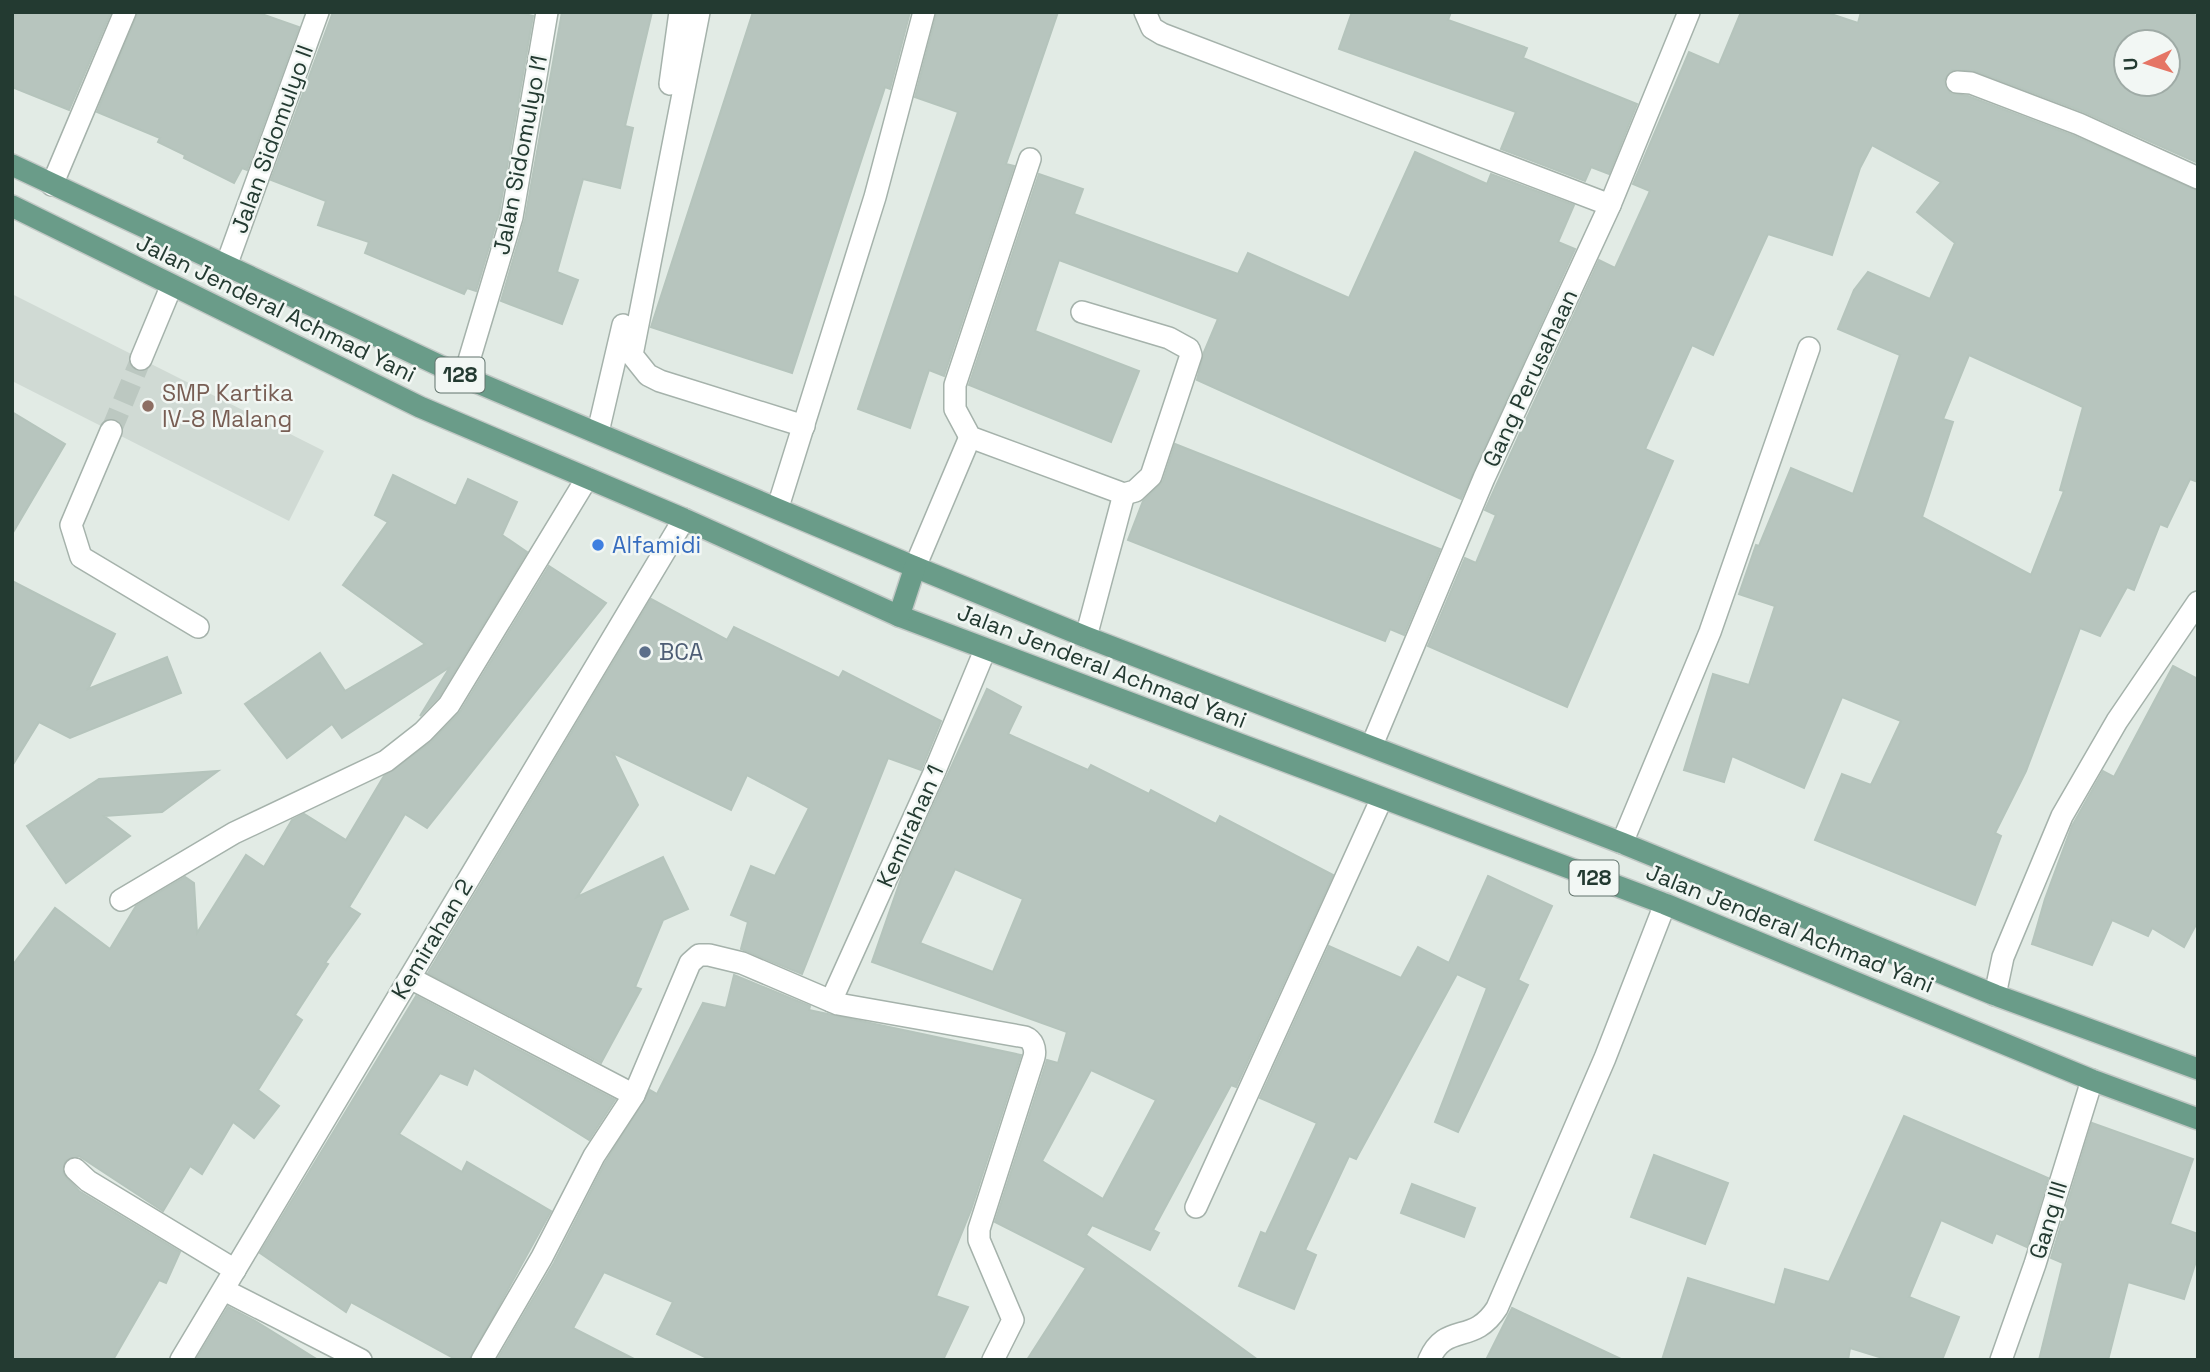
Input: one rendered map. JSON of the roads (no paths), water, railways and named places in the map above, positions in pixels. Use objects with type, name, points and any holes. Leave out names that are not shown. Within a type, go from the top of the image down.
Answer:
[{"type":"main road","name":"Jalan Jenderal Achmad Yani","points":[[12,165],[464,377],[778,507],[915,567],[1086,637],[1622,843],[1995,995],[2198,1069]]},
{"type":"main road","name":"Jalan Jenderal Achmad Yani","points":[[12,206],[171,287],[420,407],[684,519],[899,616],[1381,800],[1665,904],[2092,1080],[2198,1119]]},
{"type":"main road","points":[[899,616],[915,567]]},
{"type":"street","points":[[52,185],[125,12]]},
{"type":"street","name":"Jalan Sidomulyo II","points":[[226,266],[318,12]]},
{"type":"street","name":"Jalan Sidomulyo I1","points":[[464,377],[512,217],[547,12]]},
{"type":"street","points":[[598,432],[636,271],[675,59],[680,12]]},
{"type":"street","points":[[699,12],[632,355],[648,375],[660,381],[804,426]]},
{"type":"street","points":[[778,507],[875,197],[924,12]]},
{"type":"street","points":[[1144,12],[1152,28],[1162,34],[1610,205]]},
{"type":"street","name":"Gang Perusahaan","points":[[1372,745],[1484,478],[1610,205],[1689,12]]},
{"type":"street","points":[[1957,82],[1970,83],[2079,124],[2198,177]]},
{"type":"street","points":[[1030,159],[955,386],[955,410],[970,437],[1124,494],[1135,491],[1151,476],[1191,355],[1189,349],[1169,338],[1082,312]]},
{"type":"street","points":[[143,355],[171,287]]},
{"type":"street","points":[[1622,843],[1710,632],[1809,348]]},
{"type":"street","points":[[111,431],[71,525],[80,557],[198,626]]},
{"type":"street","points":[[915,567],[970,437]]},
{"type":"street","points":[[121,900],[234,833],[386,761],[424,732],[449,705],[587,478]]},
{"type":"street","points":[[1086,637],[1124,494]]},
{"type":"street","name":"Kemirahan 2","points":[[181,1360],[684,519]]},
{"type":"street","points":[[1995,995],[2003,957],[2062,816],[2117,721],[2198,602]]},
{"type":"street","name":"Kemirahan 1","points":[[831,1001],[934,774],[985,650]]},
{"type":"street","points":[[1196,1207],[1381,800]]},
{"type":"street","points":[[1429,1360],[1437,1344],[1449,1337],[1478,1330],[1497,1308],[1605,1058],[1665,904]]},
{"type":"street","points":[[482,1360],[542,1257],[594,1156],[634,1096],[690,963],[699,956],[709,955],[742,963],[831,1001],[1025,1037],[1035,1049],[979,1229],[982,1247],[1013,1320],[993,1360]]},
{"type":"street","points":[[410,978],[634,1096]]},
{"type":"street","name":"Gang III","points":[[2001,1360],[2035,1264],[2092,1080]]},
{"type":"street","points":[[75,1169],[88,1181],[235,1270]]},
{"type":"street","points":[[224,1290],[361,1360]]},
{"type":"tunnel","points":[[111,431],[141,359]]},
{"type":"place","name":"SMP Kartika IV-8 Malang","points":[[148,406]]},
{"type":"place","name":"Alfamidi","points":[[598,545]]},
{"type":"place","name":"BCA","points":[[645,652]]}]
